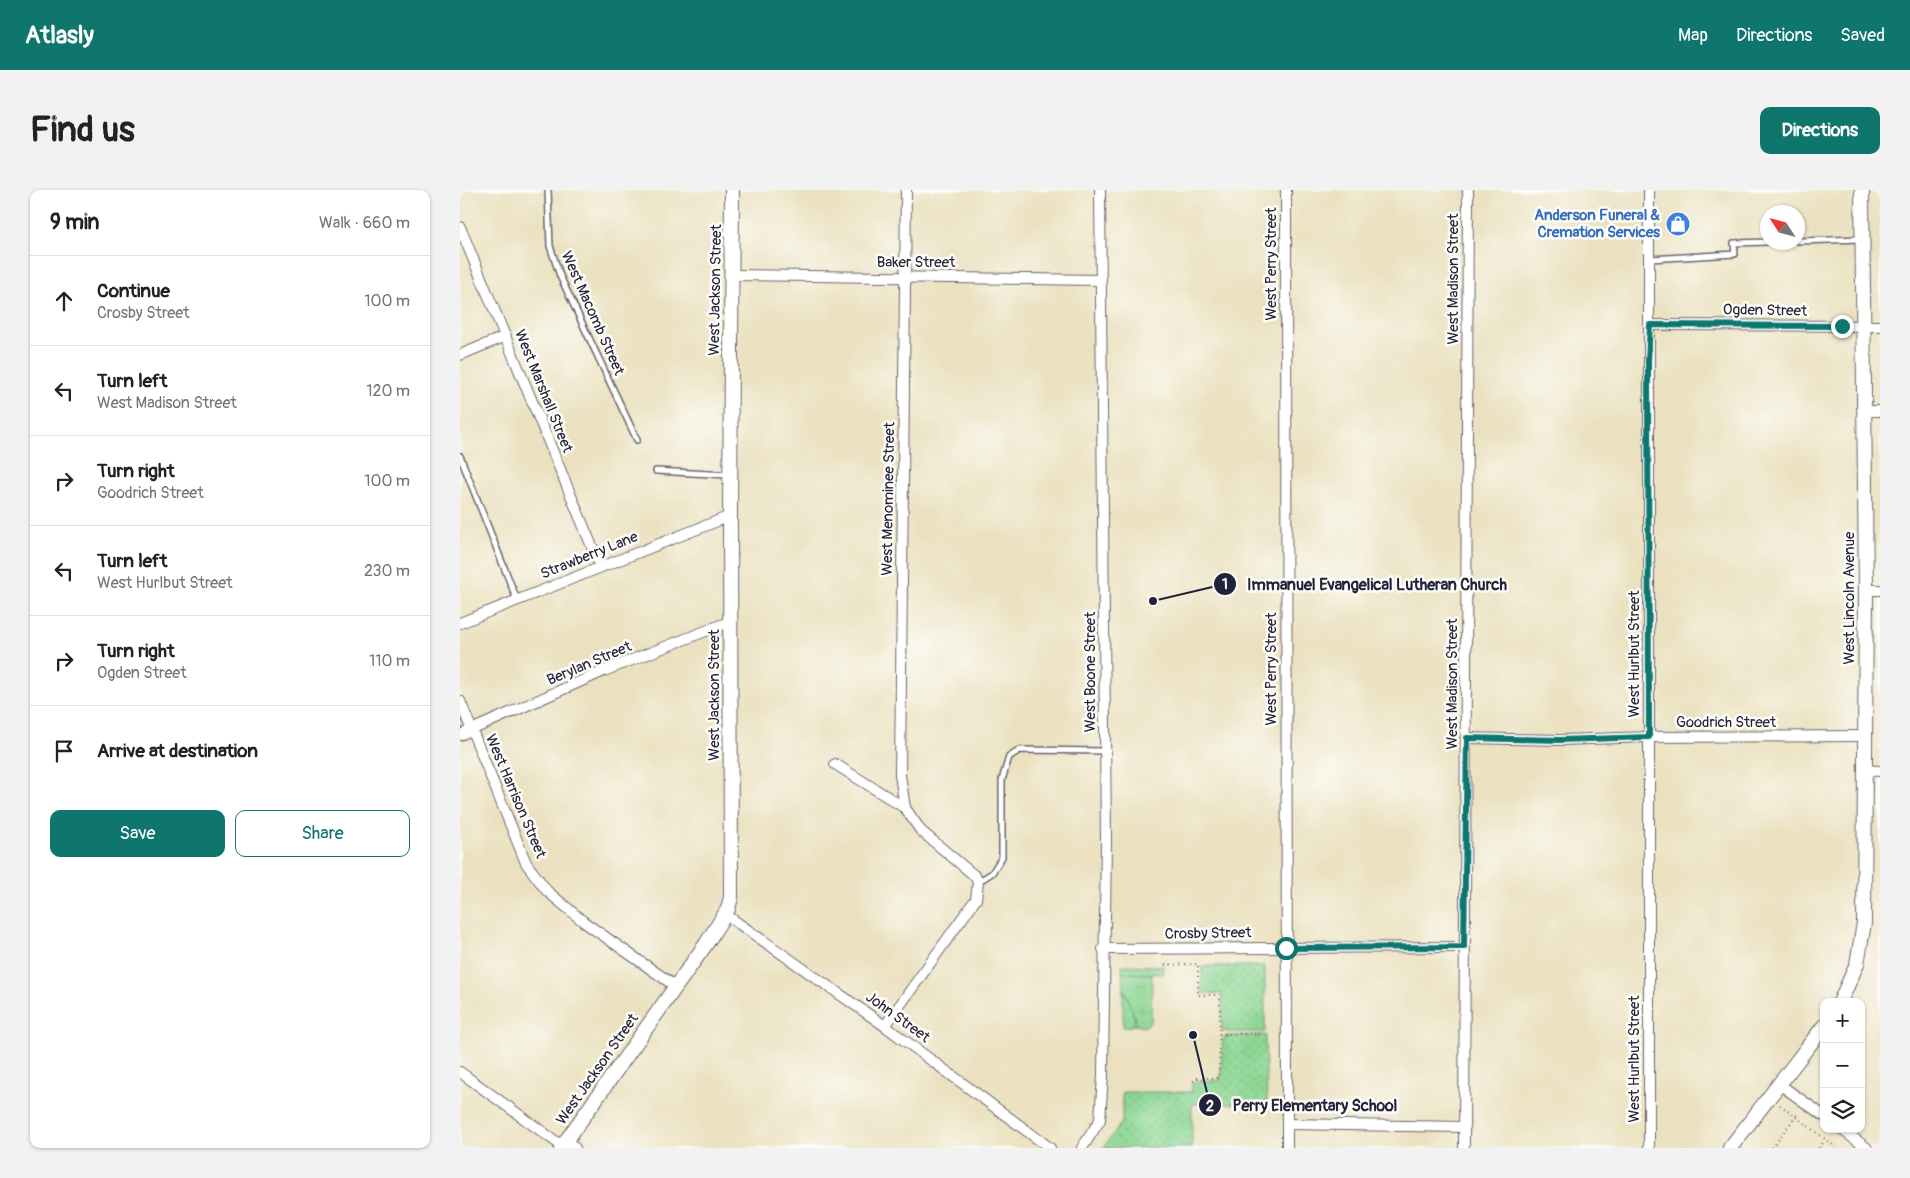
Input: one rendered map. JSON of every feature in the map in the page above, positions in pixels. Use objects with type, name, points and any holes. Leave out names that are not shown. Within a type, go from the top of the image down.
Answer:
[{"type":"street","name":"West Jackson Street","points":[[566,1146],[725,914],[731,898],[730,475],[732,190]]},
{"type":"street","name":"West Menominee Street","points":[[906,190],[900,775],[906,808]]},
{"type":"street","name":"West Boone Street","points":[[1082,1148],[1100,1120],[1102,1113],[1106,751],[1100,190]]},
{"type":"street","name":"West Perry Street","points":[[1286,190],[1287,1148]]},
{"type":"street","name":"West Madison Street","points":[[1464,1148],[1468,190]]},
{"type":"street","name":"West Hurlbut Street","points":[[1649,190],[1649,1148]]},
{"type":"street","name":"West Lincoln Avenue","points":[[1842,998],[1857,964],[1864,923],[1866,590],[1862,190]]},
{"type":"street","name":"West Marshall Street","points":[[460,227],[600,566]]},
{"type":"street","name":"Baker Street","points":[[732,275],[776,278],[906,277],[1100,280]]},
{"type":"street","name":"Ogden Street","points":[[1650,325],[1880,326]]},
{"type":"street","points":[[460,355],[506,336]]},
{"type":"street","points":[[1864,411],[1880,411]]},
{"type":"street","name":"Strawberry Lane","points":[[460,623],[730,516]]},
{"type":"street","points":[[1866,590],[1880,590]]},
{"type":"street","name":"Berylan Street","points":[[460,735],[604,672],[731,621]]},
{"type":"street","name":"West Harrison Street","points":[[460,701],[526,863],[547,891],[584,922],[675,986]]},
{"type":"street","name":"Goodrich Street","points":[[1467,738],[1560,740],[1649,737],[1865,736]]},
{"type":"street","points":[[835,764],[906,808],[921,831],[975,876],[978,882],[976,899],[885,1026]]},
{"type":"street","points":[[1864,770],[1880,771]]},
{"type":"street","name":"John Street","points":[[725,914],[885,1026],[1050,1148]]},
{"type":"street","name":"Crosby Street","points":[[1104,949],[1464,947]]},
{"type":"street","points":[[1730,1148],[1820,1031]]},
{"type":"street","points":[[460,1072],[566,1146]]},
{"type":"street","points":[[1779,1084],[1820,1113]]},
{"type":"street","points":[[1287,1124],[1465,1127]]},
{"type":"street","points":[[1846,1133],[1867,1148]]},
{"type":"lane","name":"West Macomb Street","points":[[548,190],[550,246],[560,276],[637,440]]},
{"type":"lane","points":[[1805,241],[1863,239]]},
{"type":"lane","points":[[1649,259],[1735,254],[1734,243],[1760,242]]},
{"type":"lane","points":[[460,456],[517,600]]},
{"type":"lane","points":[[656,471],[730,475]]},
{"type":"lane","points":[[978,882],[992,873],[1002,857],[1002,780],[1009,756],[1020,750],[1106,751]]},
{"type":"path","points":[[1165,964],[1198,964],[1198,995],[1220,995],[1219,1078],[1198,1078],[1192,1082]]},
{"type":"path","points":[[1219,1034],[1268,1034]]},
{"type":"path","points":[[1780,1105],[1837,1148]]},
{"type":"path","points":[[1772,1148],[1795,1117]]},
{"type":"path","points":[[1819,1148],[1825,1139]]},
{"type":"green space","points":[[1122,965],[1163,966],[1163,974],[1122,973]]},
{"type":"green space","points":[[1202,966],[1265,966],[1265,1032],[1227,1032],[1222,1030],[1222,994],[1202,993]]},
{"type":"green space","points":[[1122,973],[1152,974],[1151,1022],[1144,1027],[1136,1025],[1124,988]]},
{"type":"green space","points":[[1123,989],[1133,1009],[1136,1025],[1123,1027]]},
{"type":"green space","points":[[1265,1035],[1267,1104],[1192,1104],[1192,1148],[1103,1148],[1122,1122],[1122,1092],[1192,1092],[1192,1082],[1220,1080],[1223,1039],[1227,1036]]},
{"type":"place","name":"Anderson Funeral & Cremation Services","points":[[1678,224]]},
{"type":"place","name":"Immanuel Evangelical Lutheran Church","points":[[1153,601]]},
{"type":"place","name":"Perry Elementary School","points":[[1193,1035]]},
{"type":"route","points":[[1286,948],[1464,947],[1467,738],[1560,740],[1649,737],[1648,361],[1650,325],[1842,326]]}]
